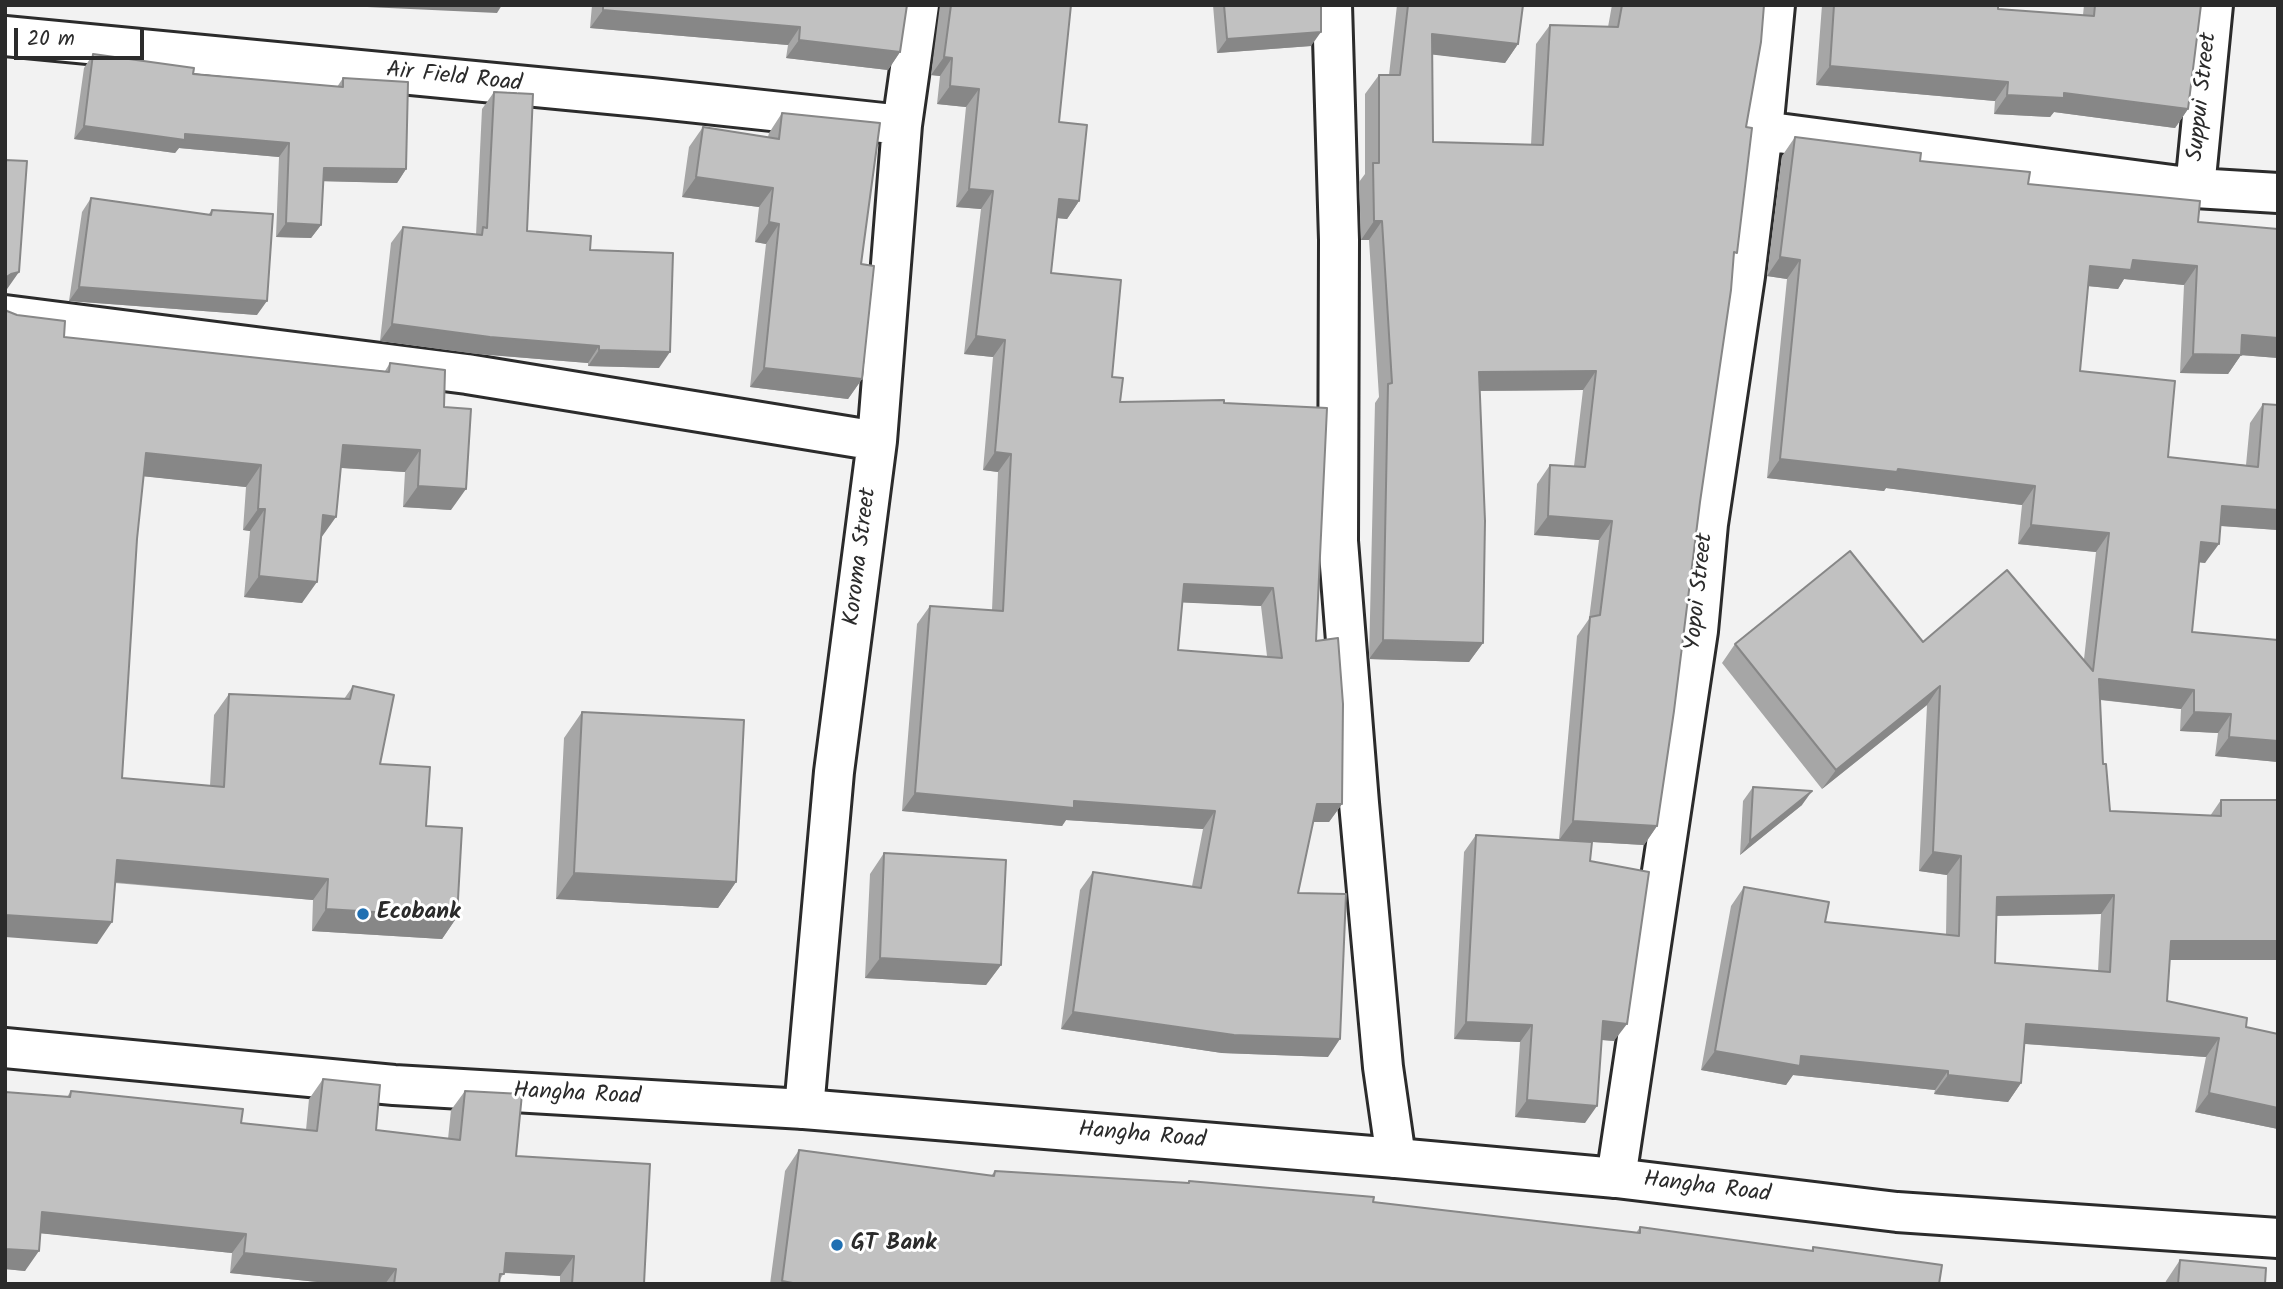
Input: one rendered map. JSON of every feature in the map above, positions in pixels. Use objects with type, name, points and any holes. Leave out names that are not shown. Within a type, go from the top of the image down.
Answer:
[{"type":"main road","name":"Koroma Street","points":[[804,1109],[834,772],[877,441],[902,125],[919,5]]},
{"type":"main road","points":[[1332,5],[1339,240],[1338,541],[1383,1067],[1396,1157]]},
{"type":"main road","name":"Yopoi Street","points":[[1616,1178],[1698,631],[1708,524],[1745,276],[1763,131],[1774,5]]},
{"type":"main road","name":"Suppui Street","points":[[2194,188],[2213,5]]},
{"type":"main road","name":"Air Field Road","points":[[5,36],[902,125]]},
{"type":"main road","points":[[1763,131],[2194,188],[2278,193]]},
{"type":"main road","points":[[5,315],[467,374],[877,441]]},
{"type":"main road","name":"Hangha Road","points":[[5,1048],[394,1086],[804,1109],[1396,1157],[1616,1178],[1897,1212],[2278,1238]]},
{"type":"building","points":[[603,5],[907,5],[900,52],[799,40],[800,27],[603,10]]},
{"type":"building","points":[[951,5],[1071,5],[1059,122],[1087,125],[1079,201],[1059,199],[1051,273],[1121,280],[1112,377],[1123,378],[1120,402],[1224,400],[1224,403],[1327,408],[1316,641],[1338,638],[1343,704],[1342,804],[1317,804],[1298,893],[1346,894],[1340,1039],[1234,1035],[1073,1012],[1093,872],[1201,888],[1215,811],[1074,801],[1074,808],[915,793],[930,606],[1003,611],[1011,454],[995,452],[1005,340],[976,336],[993,191],[969,189],[979,89],[950,86],[952,58],[944,57]],"holes":[[[1184,584],[1273,588],[1282,658],[1178,650]]]},
{"type":"building","points":[[1224,5],[1321,5],[1321,32],[1227,39]]},
{"type":"building","points":[[1408,5],[1523,5],[1518,44],[1432,34],[1433,142],[1543,145],[1550,25],[1618,27],[1622,5],[1764,5],[1761,42],[1746,127],[1752,128],[1737,253],[1734,252],[1657,826],[1573,821],[1590,617],[1600,615],[1612,521],[1548,516],[1550,465],[1585,467],[1596,371],[1479,372],[1485,521],[1483,643],[1383,640],[1388,384],[1392,383],[1382,221],[1374,221],[1373,163],[1379,163],[1379,75],[1400,75]]},
{"type":"building","points":[[1834,5],[1998,5],[1998,9],[2094,16],[2095,5],[2201,5],[2188,109],[2064,93],[2064,98],[2007,95],[2008,82],[1830,66]]},
{"type":"building","points":[[93,54],[194,68],[193,74],[343,87],[343,78],[408,82],[406,169],[324,168],[321,225],[286,223],[289,143],[185,134],[185,140],[84,126]]},
{"type":"building","points":[[494,92],[533,94],[527,231],[591,236],[590,250],[673,253],[670,352],[599,350],[599,346],[490,337],[392,324],[403,227],[482,235],[483,227],[487,228]]},
{"type":"building","points":[[782,113],[880,123],[861,264],[874,266],[862,379],[764,368],[779,224],[769,222],[773,188],[696,177],[703,127],[779,139]]},
{"type":"building","points":[[1795,137],[1921,153],[1920,161],[2030,172],[2028,184],[2200,201],[2198,222],[2278,229],[2278,338],[2242,335],[2241,355],[2193,354],[2197,266],[2133,260],[2131,270],[2090,266],[2080,371],[2175,381],[2168,457],[2258,467],[2263,404],[2278,405],[2278,510],[2222,506],[2219,544],[2201,542],[2192,632],[2278,640],[2278,741],[2229,737],[2231,714],[2194,712],[2194,690],[2099,679],[2103,764],[2106,764],[2110,811],[2221,816],[2221,800],[2278,800],[2278,941],[2171,941],[2167,1001],[2247,1018],[2246,1027],[2278,1034],[2278,1108],[2209,1093],[2219,1038],[2026,1024],[2021,1083],[1948,1075],[1948,1071],[1801,1056],[1800,1066],[1715,1051],[1744,887],[1829,902],[1825,922],[1959,936],[1961,856],[1933,852],[1940,686],[1836,770],[1735,644],[1850,551],[1923,642],[2007,570],[2093,671],[2109,533],[2031,525],[2035,486],[1898,469],[1897,472],[1780,459],[1800,260],[1780,257]],"holes":[[[2114,895],[2110,972],[1995,963],[1997,897]]]},
{"type":"building","points":[[5,160],[27,161],[19,272],[5,278]]},
{"type":"building","points":[[91,198],[211,215],[212,210],[273,214],[267,301],[79,287]]},
{"type":"building","points":[[5,309],[17,315],[65,321],[64,337],[389,372],[390,363],[445,370],[444,407],[471,409],[466,489],[418,486],[420,450],[343,445],[336,517],[323,515],[317,582],[259,576],[265,509],[258,509],[261,465],[146,453],[137,539],[122,778],[224,787],[229,694],[350,699],[353,686],[394,695],[380,764],[430,767],[426,826],[462,828],[457,917],[326,909],[328,879],[117,860],[112,922],[5,915]]},
{"type":"building","points":[[582,712],[744,720],[736,882],[574,873]]},
{"type":"building","points":[[1753,787],[1812,791],[1750,841]]},
{"type":"building","points":[[1476,835],[1592,842],[1590,861],[1649,872],[1627,1024],[1603,1021],[1597,1106],[1527,1100],[1532,1025],[1466,1022]]},
{"type":"building","points":[[884,853],[1006,860],[1001,965],[880,958]]},
{"type":"building","points":[[323,1079],[380,1085],[376,1130],[460,1140],[465,1091],[522,1094],[516,1156],[650,1164],[644,1284],[572,1284],[574,1256],[506,1253],[504,1274],[500,1274],[499,1284],[394,1284],[396,1269],[244,1253],[246,1234],[42,1212],[39,1251],[5,1249],[5,1092],[70,1097],[71,1091],[243,1109],[241,1123],[317,1131]]},
{"type":"building","points":[[799,1150],[994,1176],[995,1171],[1189,1181],[1374,1197],[1373,1202],[1640,1233],[1640,1227],[1813,1251],[1813,1247],[1942,1265],[1939,1284],[798,1284],[782,1281]]},
{"type":"building","points":[[2180,1260],[2266,1268],[2265,1284],[2178,1284]]},
{"type":"place","name":"Ecobank","points":[[363,914]]},
{"type":"place","name":"GT Bank","points":[[837,1245]]}]
